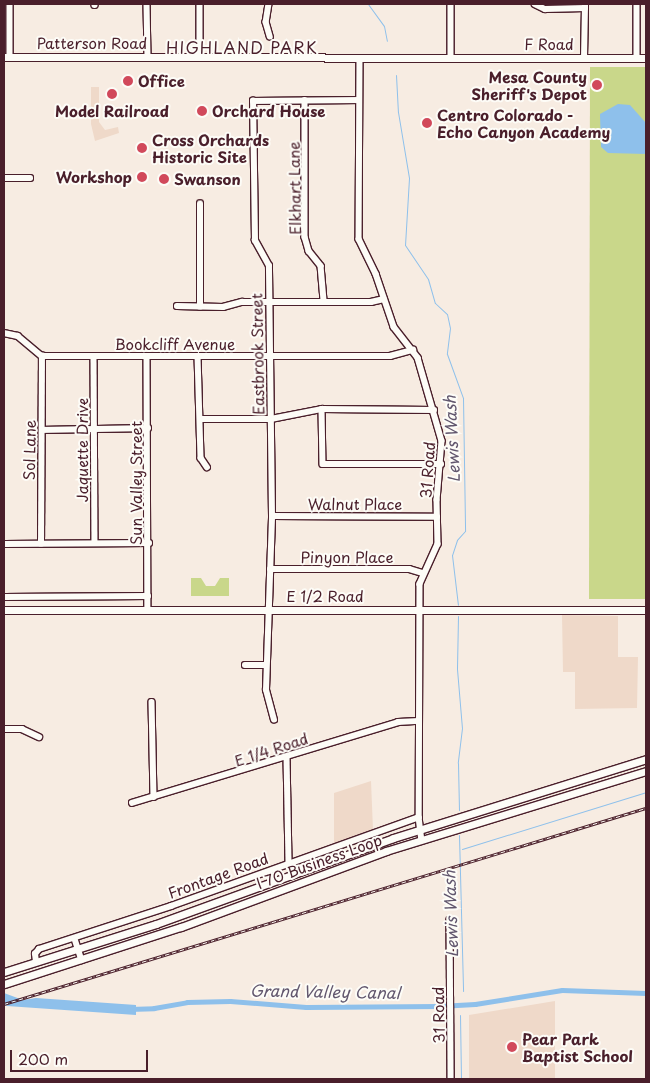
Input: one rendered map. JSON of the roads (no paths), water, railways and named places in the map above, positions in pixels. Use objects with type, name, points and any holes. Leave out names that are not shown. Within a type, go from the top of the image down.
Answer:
[{"type":"main road","name":"Patterson Road","points":[[7,57],[451,58]]},
{"type":"main road","name":"F Road","points":[[451,58],[646,58]]},
{"type":"main road","name":"E 1/2 Road","points":[[4,610],[646,610]]},
{"type":"main road","name":"I 70 Business Loop","points":[[4,972],[79,949],[420,829],[646,759]]},
{"type":"main road","name":"I 70 Business Loop","points":[[4,984],[82,960],[422,840],[646,771]]},
{"type":"street","points":[[7,57],[10,4]]},
{"type":"street","points":[[148,4],[148,57]]},
{"type":"street","points":[[200,4],[200,57]]},
{"type":"street","points":[[269,4],[266,22],[270,36]]},
{"type":"street","points":[[451,4],[451,58]]},
{"type":"street","points":[[535,4],[545,9],[585,6],[584,58]]},
{"type":"street","points":[[637,4],[637,58]]},
{"type":"street","name":"31 Road","points":[[360,58],[359,240],[394,327],[414,350],[442,441],[438,544],[423,573],[419,610],[419,817],[422,840]]},
{"type":"street","points":[[305,100],[359,100]]},
{"type":"street","name":"Eastbrook Street","points":[[274,720],[266,690],[272,516],[269,266],[255,241],[253,101],[305,100]]},
{"type":"street","name":"Elkhart Lane","points":[[305,100],[305,237],[310,252],[321,266],[324,301]]},
{"type":"street","points":[[4,178],[30,178]]},
{"type":"street","points":[[200,204],[200,306]]},
{"type":"street","points":[[177,306],[384,299]]},
{"type":"street","points":[[4,333],[18,336],[42,356]]},
{"type":"street","name":"Bookcliff Avenue","points":[[42,356],[390,356],[414,350]]},
{"type":"street","name":"Sol Lane","points":[[41,544],[42,356]]},
{"type":"street","name":"Jaquette Drive","points":[[94,356],[95,543]]},
{"type":"street","name":"Sun Valley Street","points":[[147,356],[148,610]]},
{"type":"street","points":[[198,356],[201,458],[207,467]]},
{"type":"street","points":[[322,409],[323,464],[441,464]]},
{"type":"street","points":[[200,419],[271,419],[322,409],[434,410]]},
{"type":"street","points":[[42,430],[148,428]]},
{"type":"street","name":"Walnut Place","points":[[272,516],[438,517]]},
{"type":"street","points":[[4,544],[149,543]]},
{"type":"street","name":"Pinyon Place","points":[[270,569],[409,569],[423,573]]},
{"type":"street","points":[[4,596],[148,596]]},
{"type":"street","points":[[245,665],[266,665]]},
{"type":"street","points":[[152,702],[154,797]]},
{"type":"street","name":"E 1/4 Road","points":[[132,803],[253,768],[398,722],[419,721]]},
{"type":"street","points":[[4,729],[22,729],[39,736]]},
{"type":"street","points":[[287,757],[288,862]]},
{"type":"street","name":"Frontage Road","points":[[36,962],[35,954],[39,950],[75,939],[419,817]]},
{"type":"street","name":"31 Road","points":[[450,920],[451,1079]]},
{"type":"street","points":[[75,939],[82,960]]},
{"type":"water","points":[[618,104],[630,105],[646,123],[646,154],[608,153],[601,147],[600,114]]},
{"type":"water","points":[[4,993],[23,1000],[36,998],[136,1005],[136,1015],[7,1006],[4,1004]]},
{"type":"waterway","name":"Lewis Wash","points":[[368,4],[384,26],[387,41]]},
{"type":"waterway","name":"Lewis Wash","points":[[396,75],[398,112],[409,178],[405,245],[428,279],[435,303],[447,314],[450,328],[447,354],[463,398],[465,531],[457,540],[452,555],[458,605]]},
{"type":"waterway","name":"Lewis Wash","points":[[458,616],[457,669],[462,728],[458,763],[459,810]]},
{"type":"waterway","points":[[462,849],[646,792]]},
{"type":"waterway","name":"Lewis Wash","points":[[459,835],[463,991]]},
{"type":"waterway","name":"Grand Valley Canal","points":[[129,1009],[154,1008],[187,1002],[230,1001],[306,1007],[439,1006],[475,1004],[562,990],[646,993]]},
{"type":"waterway","name":"Lewis Wash","points":[[460,1015],[461,1079]]},
{"type":"railway","points":[[4,1004],[646,808]]},
{"type":"place","name":"Office","points":[[128,81]]},
{"type":"place","name":"Mesa County Sheriff's Depot","points":[[597,85]]},
{"type":"place","name":"Model Railroad","points":[[112,94]]},
{"type":"place","name":"Orchard House","points":[[202,111]]},
{"type":"place","name":"Centro Colorado - Echo Canyon Academy","points":[[427,123]]},
{"type":"place","name":"Cross Orchards Historic Site","points":[[142,148]]},
{"type":"place","name":"Workshop","points":[[142,177]]},
{"type":"place","name":"Swanson","points":[[164,179]]},
{"type":"place","name":"Pear Park Baptist School","points":[[512,1047]]},
{"type":"district","name":"HIGHLAND PARK","points":[[242,47]]}]
